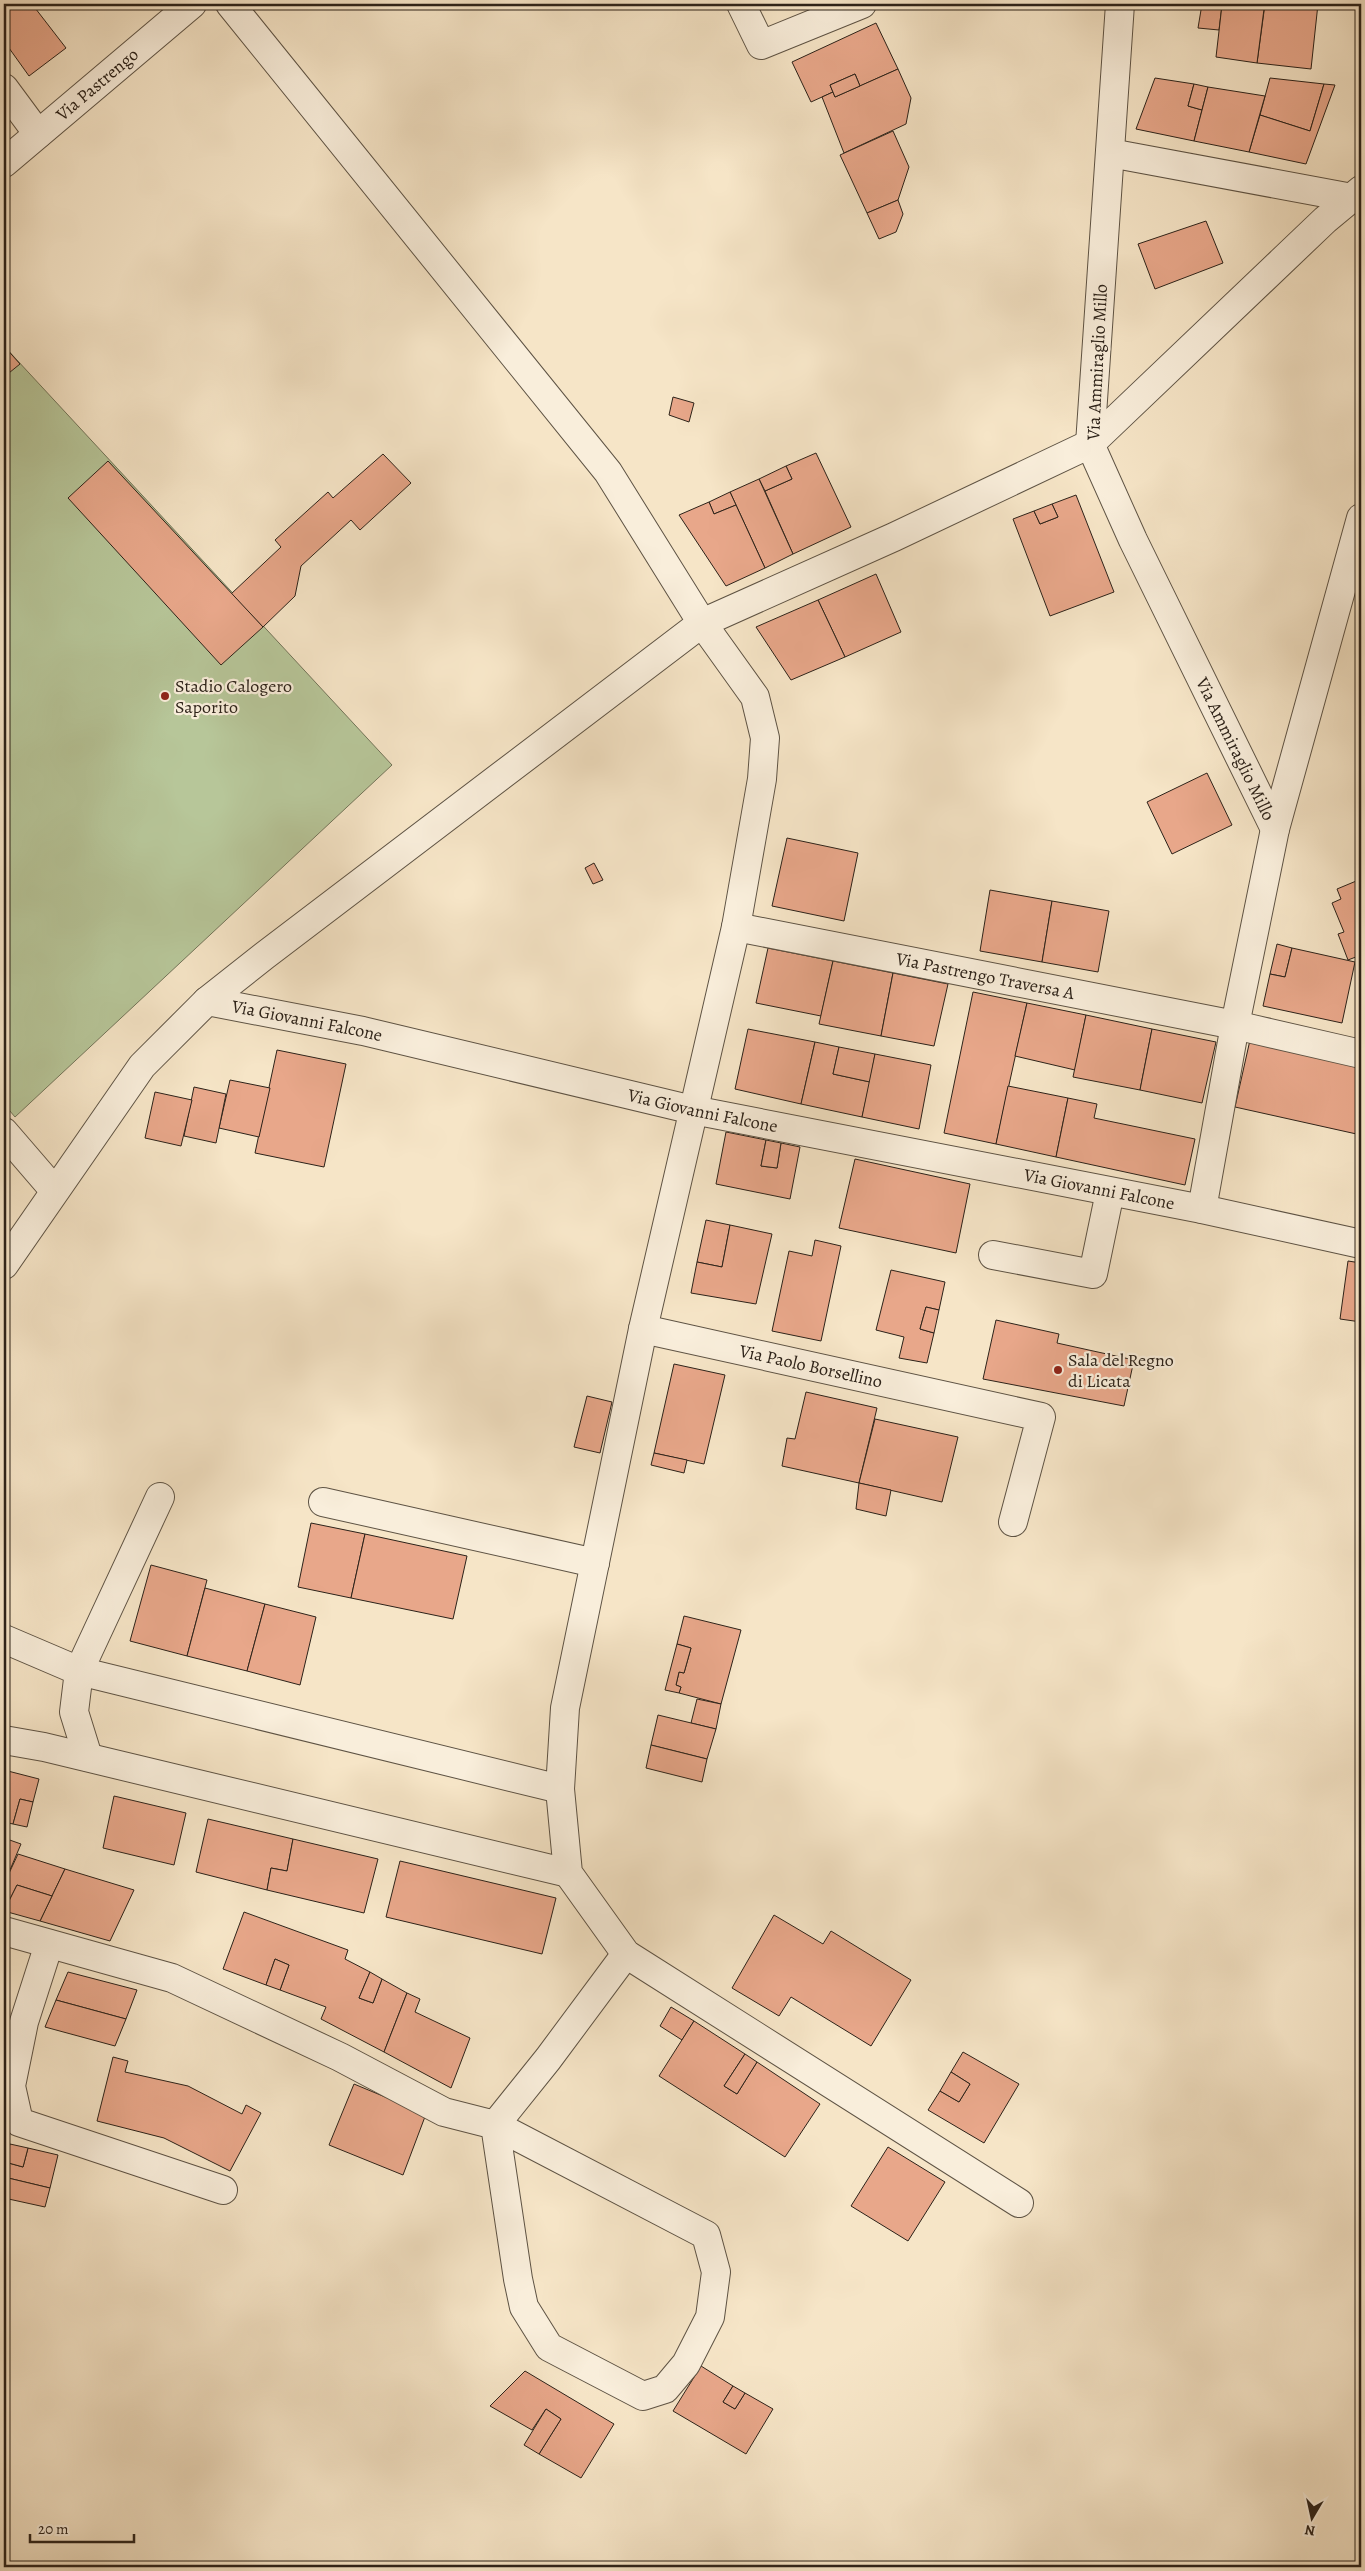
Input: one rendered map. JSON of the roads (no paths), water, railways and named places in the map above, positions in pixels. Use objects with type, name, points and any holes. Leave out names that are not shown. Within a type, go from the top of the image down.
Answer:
[{"type":"street","name":"Via Pastrengo","points":[[4,163],[192,4]]},
{"type":"street","points":[[230,4],[608,472],[702,623],[755,697],[764,738],[762,779],[736,927],[643,1329],[565,1708],[560,1789],[568,1873],[626,1954],[1019,2203]]},
{"type":"street","points":[[741,4],[762,45],[862,4]]},
{"type":"street","name":"Via Ammiraglio Millo","points":[[1120,4],[1090,444],[1133,540],[1276,829]]},
{"type":"street","points":[[4,88],[38,134]]},
{"type":"street","points":[[1110,153],[1357,194]]},
{"type":"street","points":[[4,1265],[54,1190],[142,1066],[207,1001],[463,802],[702,623],[894,537],[1090,444],[1325,220],[1357,194]]},
{"type":"street","points":[[1202,1209],[1234,1026],[1276,829],[1361,518]]},
{"type":"street","name":"Via Pastrengo Traversa A","points":[[736,927],[1234,1026],[1361,1054]]},
{"type":"street","name":"Via Giovanni Falcone","points":[[207,1001],[363,1031],[693,1110],[1202,1209],[1361,1244]]},
{"type":"street","points":[[4,1132],[54,1190]]},
{"type":"street","points":[[993,1254],[1093,1274],[1110,1192]]},
{"type":"street","name":"Via Paolo Borsellino","points":[[643,1329],[1041,1417],[1013,1522]]},
{"type":"street","points":[[88,1758],[74,1712],[79,1671],[160,1497]]},
{"type":"street","points":[[323,1502],[595,1563]]},
{"type":"street","points":[[4,1638],[79,1671],[560,1789]]},
{"type":"street","points":[[4,1740],[88,1758],[568,1873]]},
{"type":"street","points":[[4,1931],[172,1978],[340,2057],[444,2112],[494,2125],[706,2235],[716,2272],[710,2317],[686,2364],[665,2390],[643,2396],[549,2347],[524,2307],[494,2125],[548,2060],[626,1954]]},
{"type":"street","points":[[49,1944],[24,2022],[11,2086],[19,2122],[223,2190]]},
{"type":"place","name":"Stadio Calogero Saporito","points":[[165,696]]},
{"type":"place","name":"Sala del Regno di Licata","points":[[1058,1370]]}]
